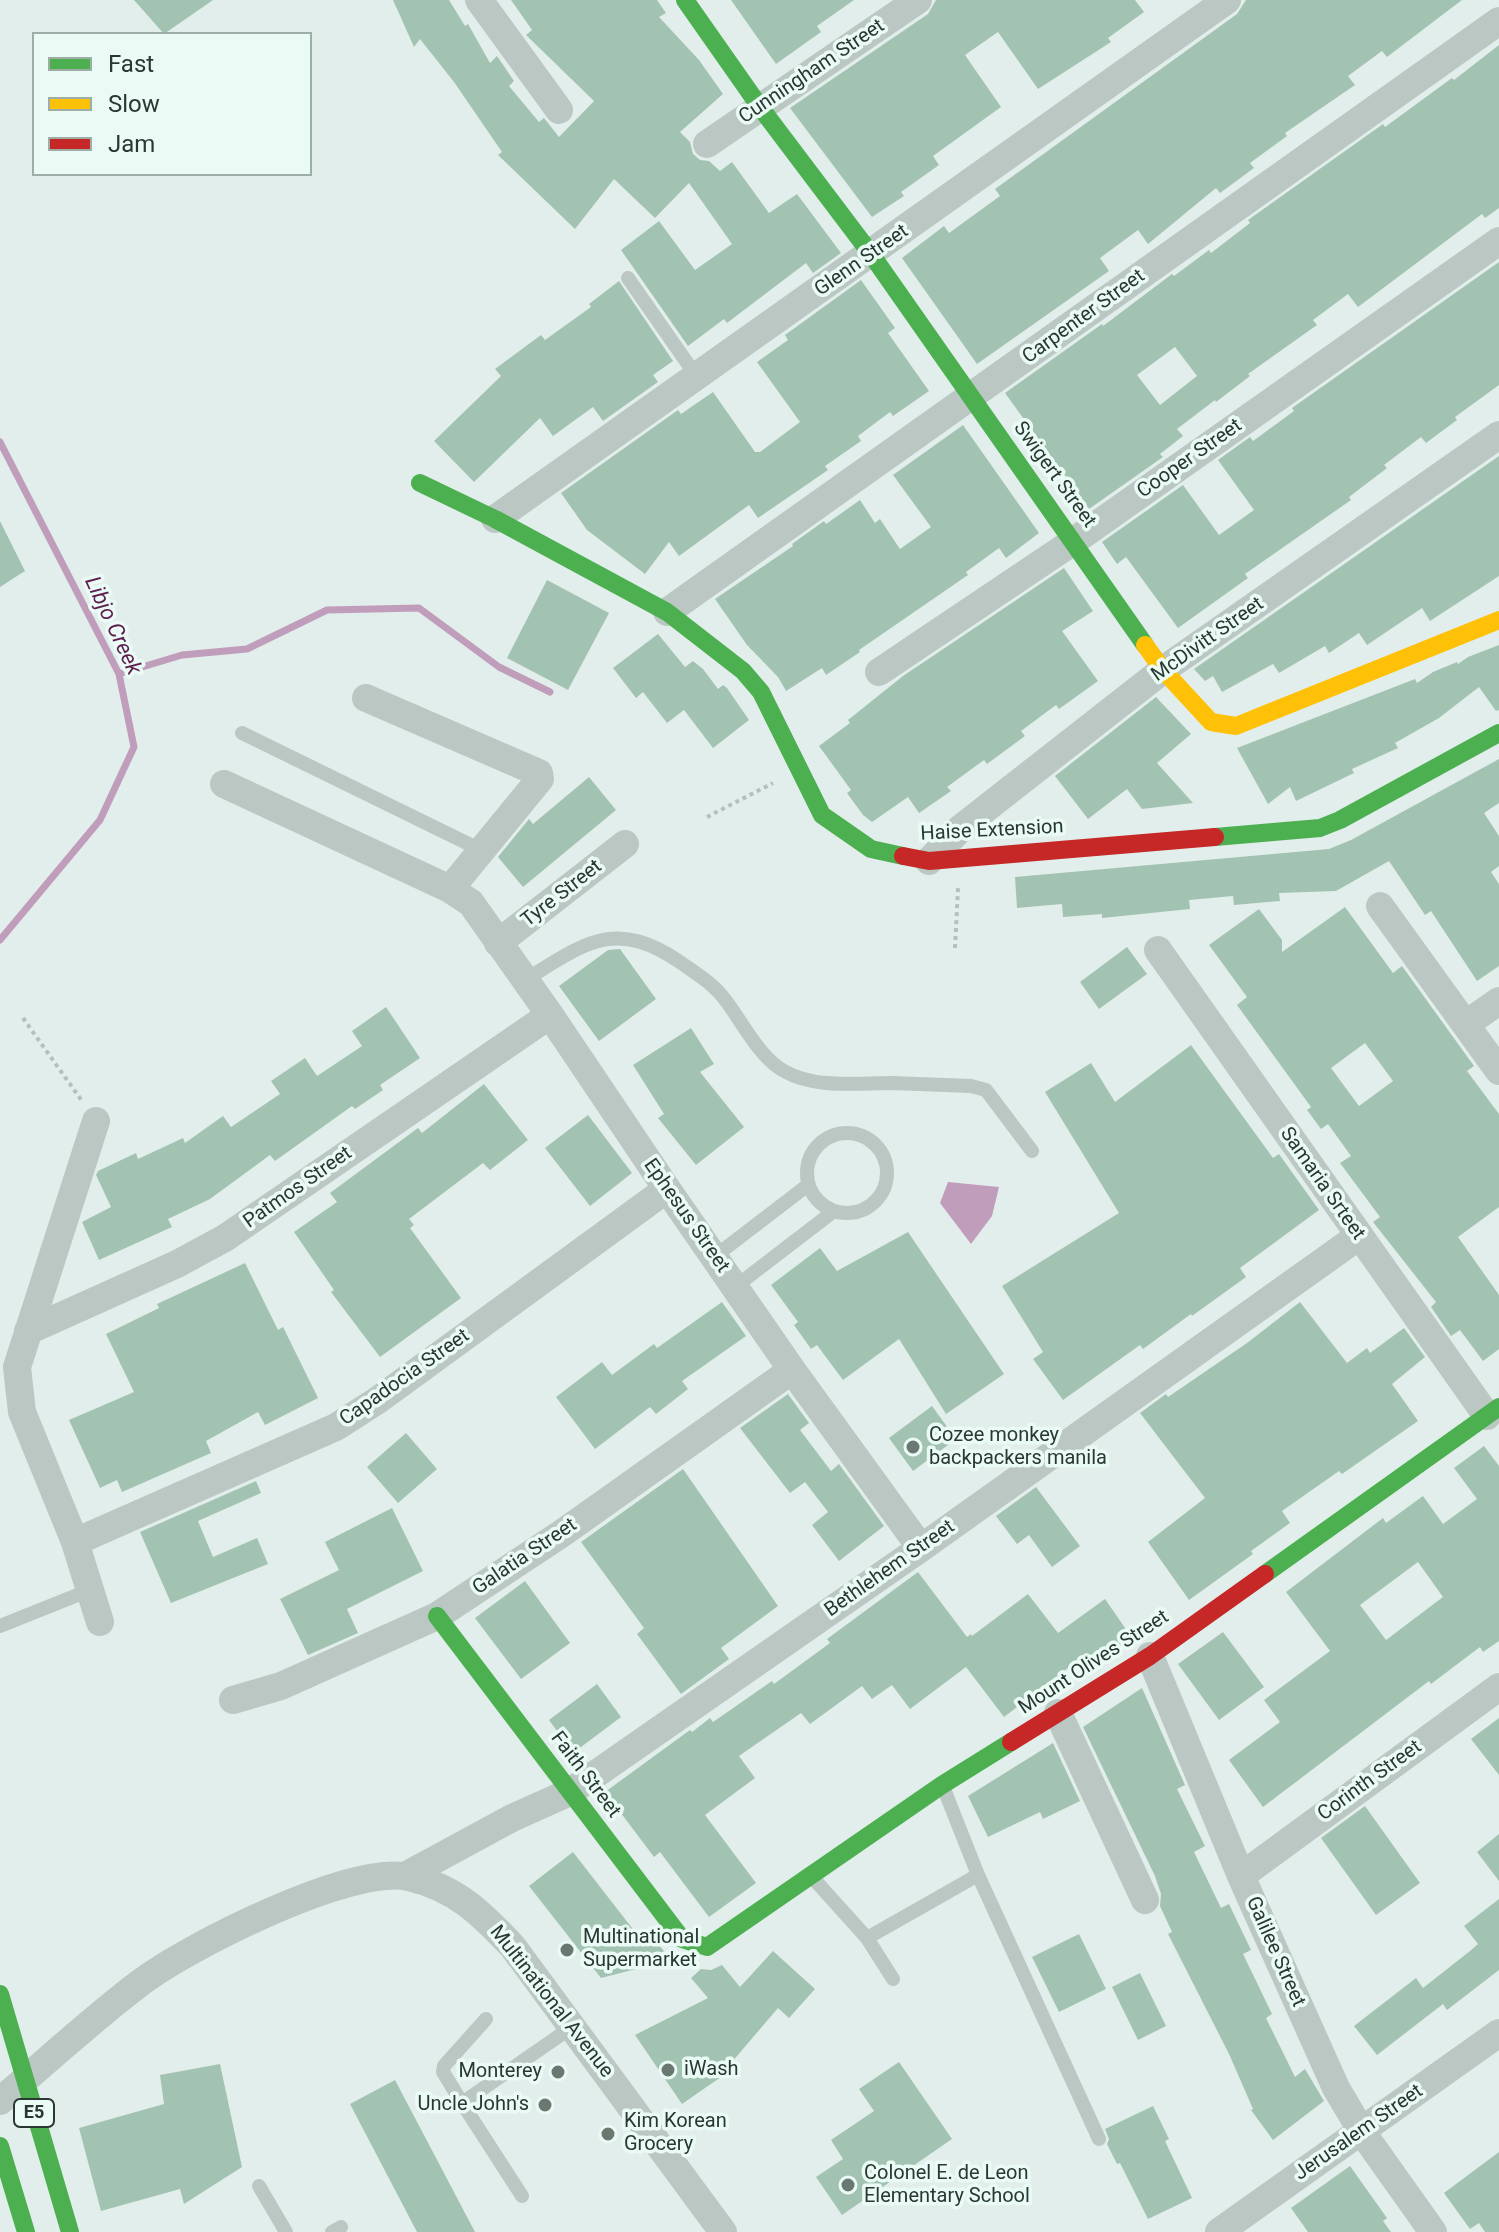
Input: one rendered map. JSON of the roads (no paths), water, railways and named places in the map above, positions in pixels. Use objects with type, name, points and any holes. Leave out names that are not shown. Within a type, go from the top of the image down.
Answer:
[{"type":"main road","name":"Swigert Street","points":[[685,0],[760,107],[871,254],[1163,670],[1211,722],[1236,726],[1499,620]]},
{"type":"main road","name":"Haise Extension","points":[[420,483],[495,519],[667,612],[743,671],[761,692],[822,815],[871,849],[929,861],[1320,828],[1499,733]]},
{"type":"main road","name":"Mount Olives Street","points":[[707,1947],[942,1785],[1150,1656],[1493,1411]]},
{"type":"main road","name":"Faith Street","points":[[437,1616],[682,1939],[707,1947]]},
{"type":"main road","name":"E5","points":[[0,1994],[70,2232]]},
{"type":"main road","name":"E5","points":[[0,2146],[26,2232]]},
{"type":"street","points":[[479,0],[559,110]]},
{"type":"street","name":"Cunningham Street","points":[[707,144],[918,0]]},
{"type":"street","name":"Glenn Street","points":[[495,519],[1227,0]]},
{"type":"street","name":"Carpenter Street","points":[[667,612],[1499,21]]},
{"type":"street","name":"Cooper Street","points":[[879,672],[1074,541],[1499,241]]},
{"type":"street","name":"McDivitt Street","points":[[929,861],[961,828],[1163,670],[1499,435]]},
{"type":"street","points":[[366,698],[539,773],[540,779],[450,889]]},
{"type":"street","name":"Ephesus Street","points":[[224,784],[450,889],[471,903],[792,1370],[921,1548]]},
{"type":"street","name":"Tyre Street","points":[[498,943],[625,844]]},
{"type":"street","points":[[1380,906],[1499,1071]]},
{"type":"street","name":"Samaria Srteet","points":[[1158,950],[1359,1236],[1493,1411]]},
{"type":"street","points":[[1466,1024],[1499,1001]]},
{"type":"street","name":"Patmos Street","points":[[28,1331],[177,1264],[225,1238],[550,1015]]},
{"type":"street","points":[[96,1121],[17,1367],[22,1412],[75,1542],[100,1622]]},
{"type":"street","name":"Capadocia Street","points":[[75,1542],[336,1427],[667,1189]]},
{"type":"street","name":"Bethlehem Street","points":[[405,1876],[512,1818],[570,1792],[921,1548],[1359,1236]]},
{"type":"street","name":"Galatia Street","points":[[233,1700],[281,1686],[437,1616],[561,1534],[792,1370]]},
{"type":"street","name":"Galilee Street","points":[[1150,1656],[1241,1876],[1336,2088],[1362,2132],[1433,2232]]},
{"type":"street","name":"Corinth Street","points":[[1241,1876],[1499,1687]]},
{"type":"street","points":[[1058,1713],[1145,1900]]},
{"type":"street","name":"Multinational Avenue","points":[[5,2097],[141,1981],[194,1951],[240,1926],[320,1891],[363,1879],[405,1876],[444,1887],[478,1910],[513,1947],[723,2232]]},
{"type":"street","name":"Jerusalem Street","points":[[1219,2232],[1499,2033]]},
{"type":"street","points":[[5,2097],[32,2139],[56,2205],[52,2232]]},
{"type":"lane","points":[[628,278],[697,377]]},
{"type":"lane","points":[[242,733],[481,850]]},
{"type":"lane","points":[[525,980],[579,946],[599,940],[638,940],[663,951],[717,988],[763,1053],[781,1070],[799,1078],[828,1083],[971,1086],[986,1090],[1032,1151]]},
{"type":"lane","points":[[835,1135],[860,1135],[879,1150],[885,1161],[885,1186],[879,1197],[858,1211],[834,1211],[814,1196],[808,1185],[809,1160],[815,1149],[835,1135]]},
{"type":"lane","points":[[714,1257],[808,1185]]},
{"type":"lane","points":[[735,1287],[834,1211]]},
{"type":"lane","points":[[0,1626],[90,1590]]},
{"type":"lane","points":[[942,1785],[978,1875],[1099,2139]]},
{"type":"lane","points":[[867,1938],[978,1875]]},
{"type":"lane","points":[[812,1877],[867,1938],[893,1979]]},
{"type":"lane","points":[[486,2019],[444,2066],[443,2072],[522,2196]]},
{"type":"lane","points":[[462,2103],[572,2027]]},
{"type":"lane","points":[[259,2186],[286,2232]]},
{"type":"waterway","name":"Libjo Creek","points":[[0,442],[119,674],[134,747],[100,820],[0,940]]},
{"type":"waterway","points":[[119,674],[182,655],[247,649],[327,610],[419,608],[499,667],[550,692]]},
{"type":"place","name":"Cozee monkey backpackers manila","points":[[913,1447]]},
{"type":"place","name":"Multinational Supermarket","points":[[567,1950]]},
{"type":"place","name":"iWash","points":[[668,2070]]},
{"type":"place","name":"Monterey","points":[[558,2072]]},
{"type":"place","name":"Uncle John's","points":[[545,2105]]},
{"type":"place","name":"Kim Korean Grocery","points":[[608,2134]]},
{"type":"place","name":"Colonel E. de Leon Elementary School","points":[[848,2185]]}]
